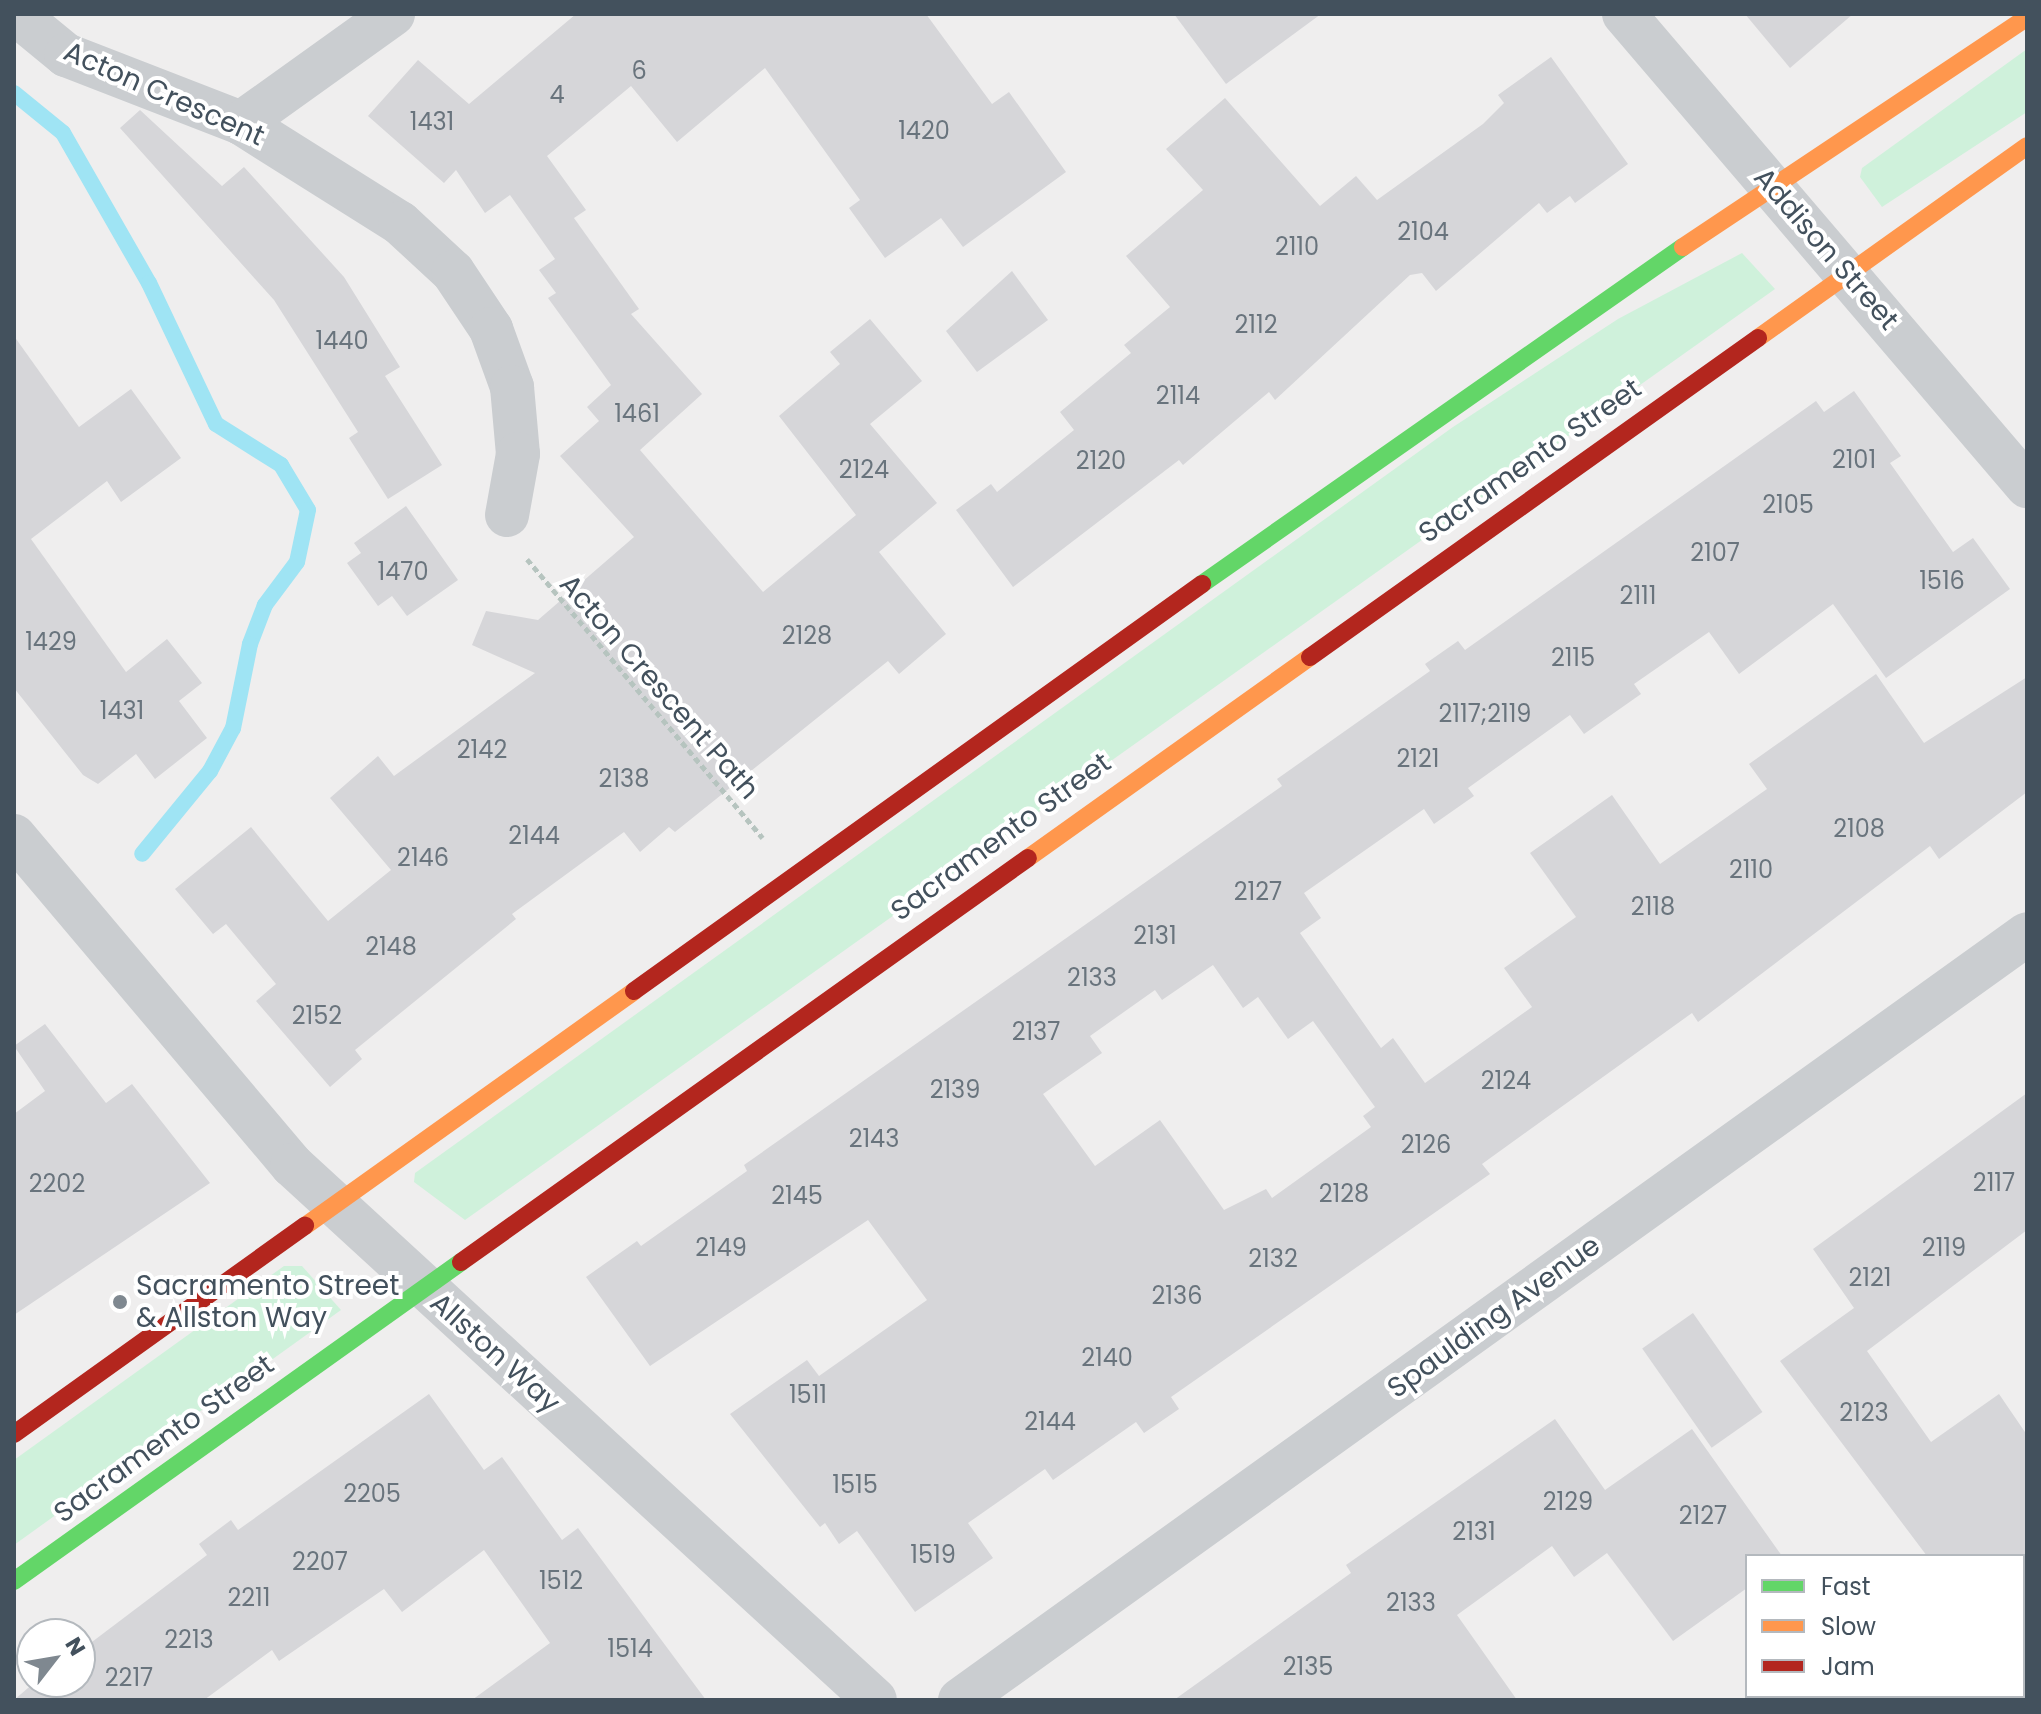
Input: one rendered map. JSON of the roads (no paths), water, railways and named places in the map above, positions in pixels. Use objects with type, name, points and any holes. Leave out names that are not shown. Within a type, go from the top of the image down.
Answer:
[{"type":"street","name":"Acton Crescent","points":[[16,14],[66,55],[241,123],[400,223],[453,272],[491,329],[512,387],[518,454],[507,515]]},
{"type":"street","points":[[241,123],[393,14]]},
{"type":"street","name":"Addison Street","points":[[1624,14],[2027,486]]},
{"type":"street","points":[[14,1434],[1540,342],[1775,192],[2027,18]]},
{"type":"street","name":"Sacramento Street","points":[[14,1581],[1492,520],[1849,274],[2027,146]]},
{"type":"street","name":"Allston Way","points":[[14,836],[292,1165],[875,1700]]},
{"type":"street","name":"Spaulding Avenue","points":[[960,1700],[2027,934]]},
{"type":"waterway","points":[[14,93],[63,133],[149,283],[216,424],[281,465],[308,510],[297,562],[265,605],[250,644],[233,728],[210,771],[142,854]]},
{"type":"place","name":"Sacramento Street & Allston Way","points":[[120,1302]]}]
